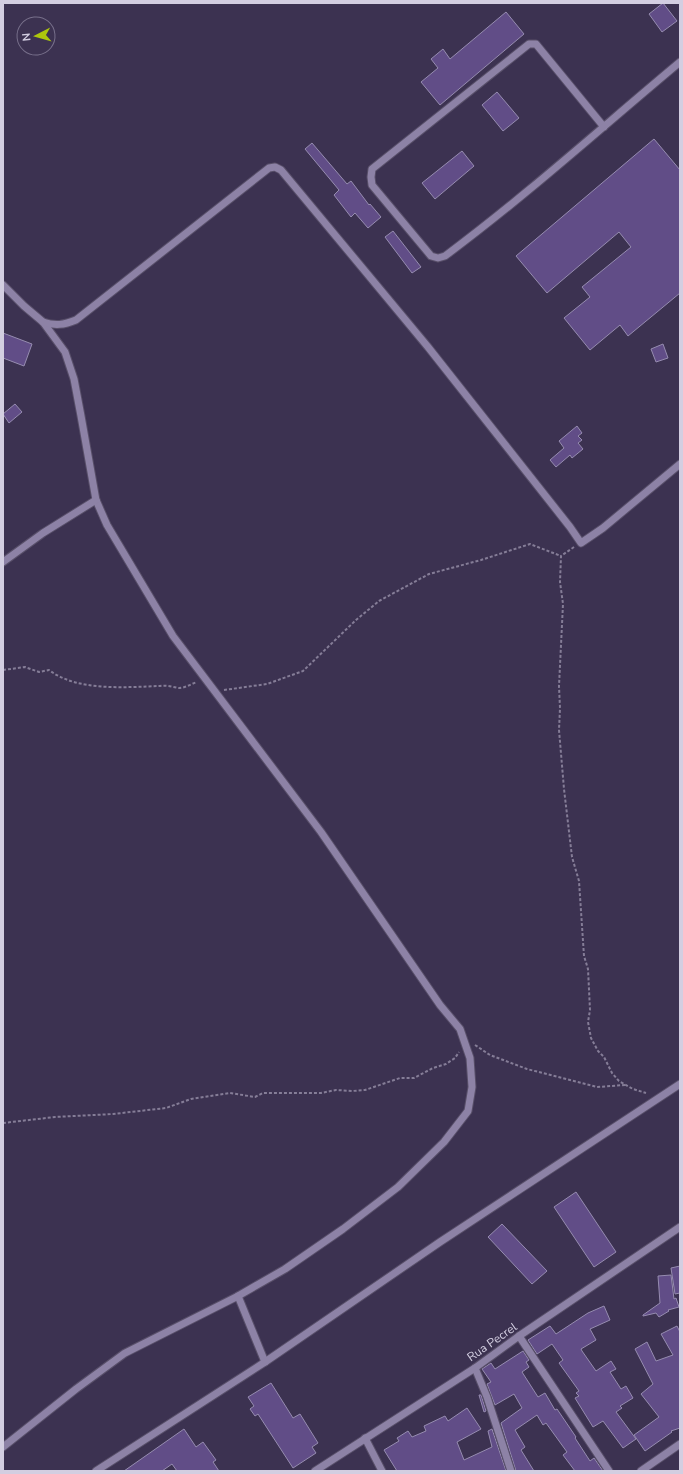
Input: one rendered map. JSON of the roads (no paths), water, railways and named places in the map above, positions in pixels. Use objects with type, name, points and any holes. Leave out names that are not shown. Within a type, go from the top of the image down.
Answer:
[{"type":"street","points":[[604,127],[536,44],[529,44],[372,169],[372,185],[431,256],[438,258],[445,256],[494,220],[604,127],[680,62]]},
{"type":"street","points":[[43,322],[53,325],[65,324],[76,320],[269,168],[275,167],[281,170],[428,347],[581,542],[603,528],[680,464]]},
{"type":"street","points":[[3,285],[43,322],[65,352],[74,379],[96,500],[107,525],[173,636],[321,832],[440,1005],[460,1029],[470,1058],[472,1087],[468,1110],[444,1142],[398,1187],[343,1229],[285,1269],[238,1296],[125,1353],[76,1389],[3,1447]]},
{"type":"street","points":[[3,562],[43,533],[96,500]]},
{"type":"street","points":[[96,1471],[265,1362],[440,1242],[680,1084]]},
{"type":"street","name":"Rua Pecrel","points":[[314,1471],[476,1368],[519,1336],[680,1227]]},
{"type":"street","points":[[238,1296],[265,1362]]},
{"type":"street","points":[[519,1336],[609,1471]]},
{"type":"street","points":[[476,1368],[488,1397],[511,1471]]},
{"type":"street","points":[[365,1438],[382,1471]]},
{"type":"street","points":[[641,1471],[680,1444]]}]
